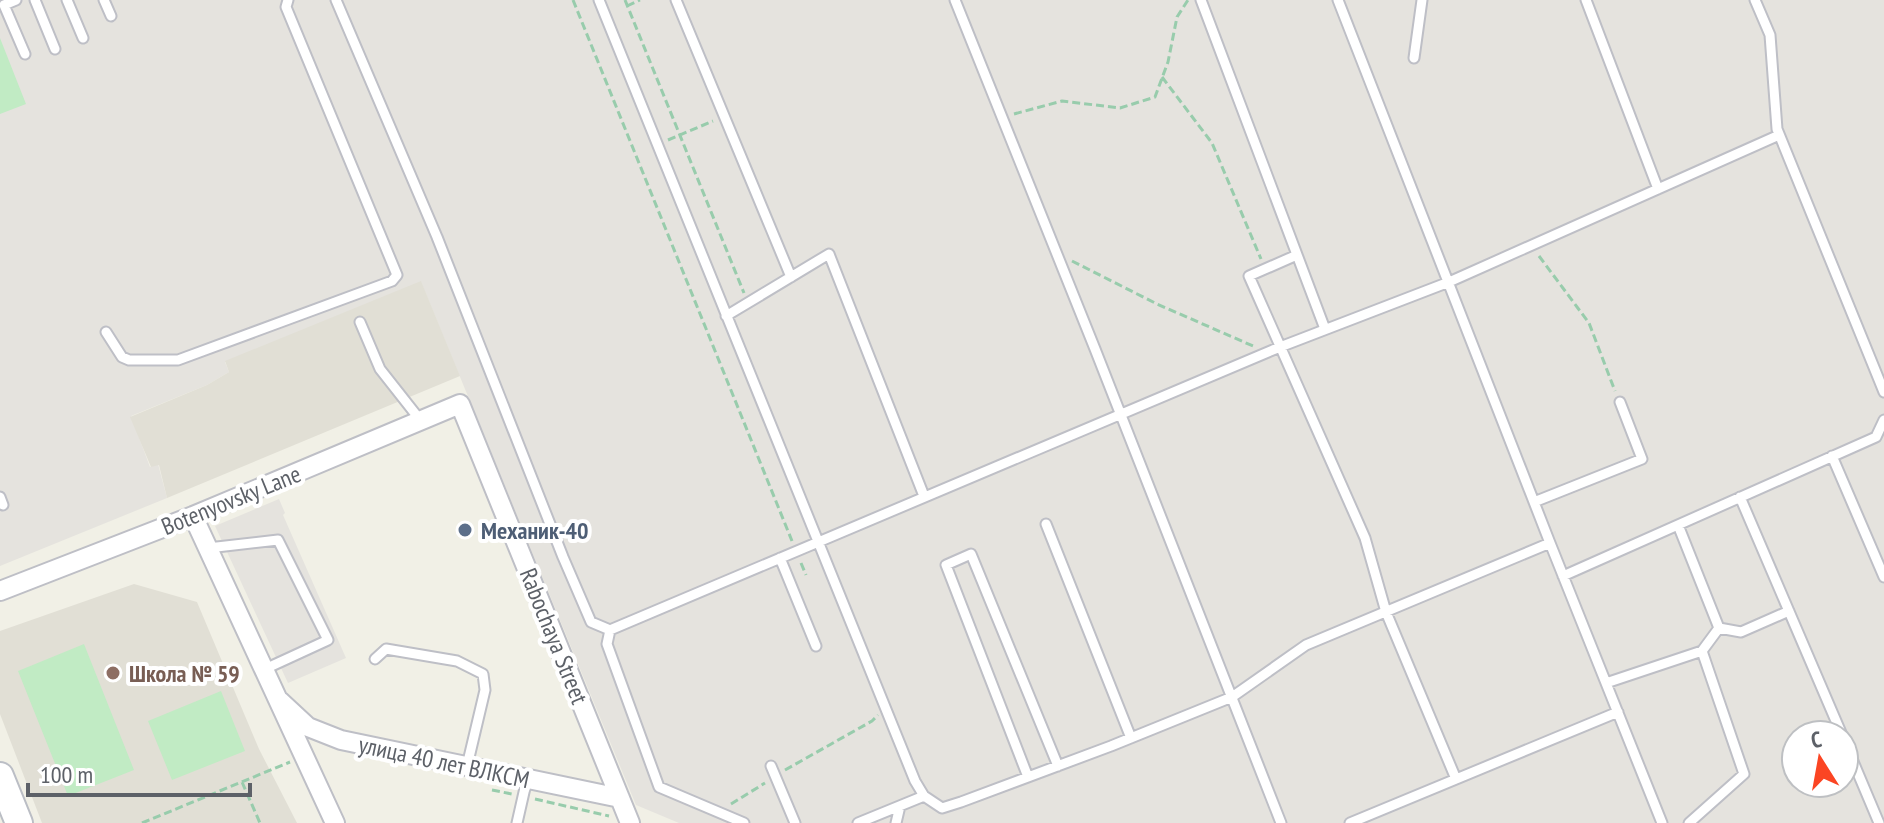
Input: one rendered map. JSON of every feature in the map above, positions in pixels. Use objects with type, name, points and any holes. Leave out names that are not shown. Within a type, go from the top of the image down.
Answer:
[{"type":"street","name":"Botenyovsky Lane","points":[[0,591],[193,516],[460,404]]},
{"type":"street","name":"Rabochaya Street","points":[[460,404],[622,813]]},
{"type":"street","points":[[193,516],[335,823]]},
{"type":"street","name":"улица 40 лет ВЛКСМ","points":[[280,701],[308,727],[341,740],[467,766],[525,788],[622,813]]},
{"type":"street","points":[[0,776],[19,823]]},
{"type":"lane","points":[[16,0],[4,5],[25,54]]},
{"type":"lane","points":[[35,0],[55,49]]},
{"type":"lane","points":[[67,0],[83,38]]},
{"type":"lane","points":[[104,0],[111,16]]},
{"type":"lane","points":[[106,332],[122,357],[129,360],[178,360],[392,281],[397,275],[310,69],[286,7],[288,0]]},
{"type":"lane","points":[[336,0],[437,237],[591,622],[610,630],[1267,352],[1449,282],[1779,135]]},
{"type":"lane","points":[[599,0],[915,781],[924,796],[942,808],[1232,697],[1306,645],[1550,543]]},
{"type":"lane","points":[[676,0],[791,277]]},
{"type":"lane","points":[[955,0],[1281,823]]},
{"type":"lane","points":[[1201,0],[1325,329]]},
{"type":"lane","points":[[1338,0],[1662,823]]},
{"type":"lane","points":[[1414,58],[1422,0]]},
{"type":"lane","points":[[1586,0],[1658,189]]},
{"type":"lane","points":[[1755,0],[1770,35],[1779,135],[1884,392]]},
{"type":"lane","points":[[728,320],[748,303],[829,254],[924,496]]},
{"type":"lane","points":[[1297,255],[1249,276],[1365,538],[1386,612],[1456,779]]},
{"type":"lane","points":[[360,322],[380,369],[421,421]]},
{"type":"lane","points":[[1534,502],[1642,459],[1620,402]]},
{"type":"lane","points":[[1563,576],[1876,437],[1884,420]]},
{"type":"lane","points":[[1832,456],[1884,577]]},
{"type":"lane","points":[[1740,497],[1835,719]]},
{"type":"lane","points":[[1046,524],[1131,738]]},
{"type":"lane","points":[[1678,525],[1719,628]]},
{"type":"lane","points":[[208,548],[278,540],[328,640],[265,669]]},
{"type":"lane","points":[[1028,777],[946,565],[971,554],[1058,766]]},
{"type":"lane","points":[[780,558],[816,646]]},
{"type":"lane","points":[[1719,628],[1741,632],[1789,611]]},
{"type":"lane","points":[[1606,683],[1702,651],[1719,628]]},
{"type":"lane","points":[[610,630],[607,644],[659,787],[744,823]]},
{"type":"lane","points":[[375,659],[386,649],[457,661],[483,674],[485,690],[467,766]]},
{"type":"lane","points":[[1689,823],[1702,818],[1744,774],[1702,651]]},
{"type":"lane","points":[[1350,823],[1618,712]]},
{"type":"lane","points":[[773,771],[795,823]]},
{"type":"lane","points":[[1860,778],[1879,823]]},
{"type":"lane","points":[[517,823],[525,788]]},
{"type":"lane","points":[[858,823],[924,796]]},
{"type":"lane","points":[[896,823],[900,806]]},
{"type":"path","points":[[573,0],[806,575]]},
{"type":"path","points":[[625,0],[748,303]]},
{"type":"path","points":[[627,6],[640,0]]},
{"type":"path","points":[[1002,118],[1062,101],[1120,108],[1155,97],[1177,17],[1188,0]]},
{"type":"path","points":[[1162,77],[1212,143],[1265,269]]},
{"type":"path","points":[[635,154],[724,116]]},
{"type":"path","points":[[1531,246],[1589,323],[1620,402]]},
{"type":"path","points":[[1072,261],[1157,304],[1267,352]]},
{"type":"path","points":[[708,335],[728,320]]},
{"type":"path","points":[[717,812],[773,771],[872,721],[885,706]]},
{"type":"path","points":[[142,823],[304,755]]},
{"type":"path","points":[[242,782],[260,823]]},
{"type":"path","points":[[478,787],[525,788],[622,813]]},
{"type":"shaded area","points":[[6,0],[1884,0],[1884,823],[679,823],[636,805],[421,282],[225,362],[229,372],[207,385],[131,416],[150,467],[158,464],[167,498],[0,566],[0,3]]},
{"type":"shaded area","points":[[421,281],[460,376],[167,498],[159,465],[151,467],[130,417],[207,385],[229,372],[225,361]]},
{"type":"shaded area","points":[[279,499],[285,513],[283,515],[346,658],[288,683],[215,526]]},
{"type":"shaded area","name":"Школа № 59","points":[[134,584],[197,602],[259,749],[297,823],[42,823],[0,714],[0,631]]},
{"type":"green space","points":[[0,38],[26,104],[0,114]]},
{"type":"green space","points":[[84,644],[134,770],[68,796],[18,671]]},
{"type":"green space","points":[[221,691],[245,751],[172,780],[148,721]]},
{"type":"place","name":"Механик-40","points":[[465,530]]},
{"type":"place","name":"Школа № 59","points":[[113,673]]}]
